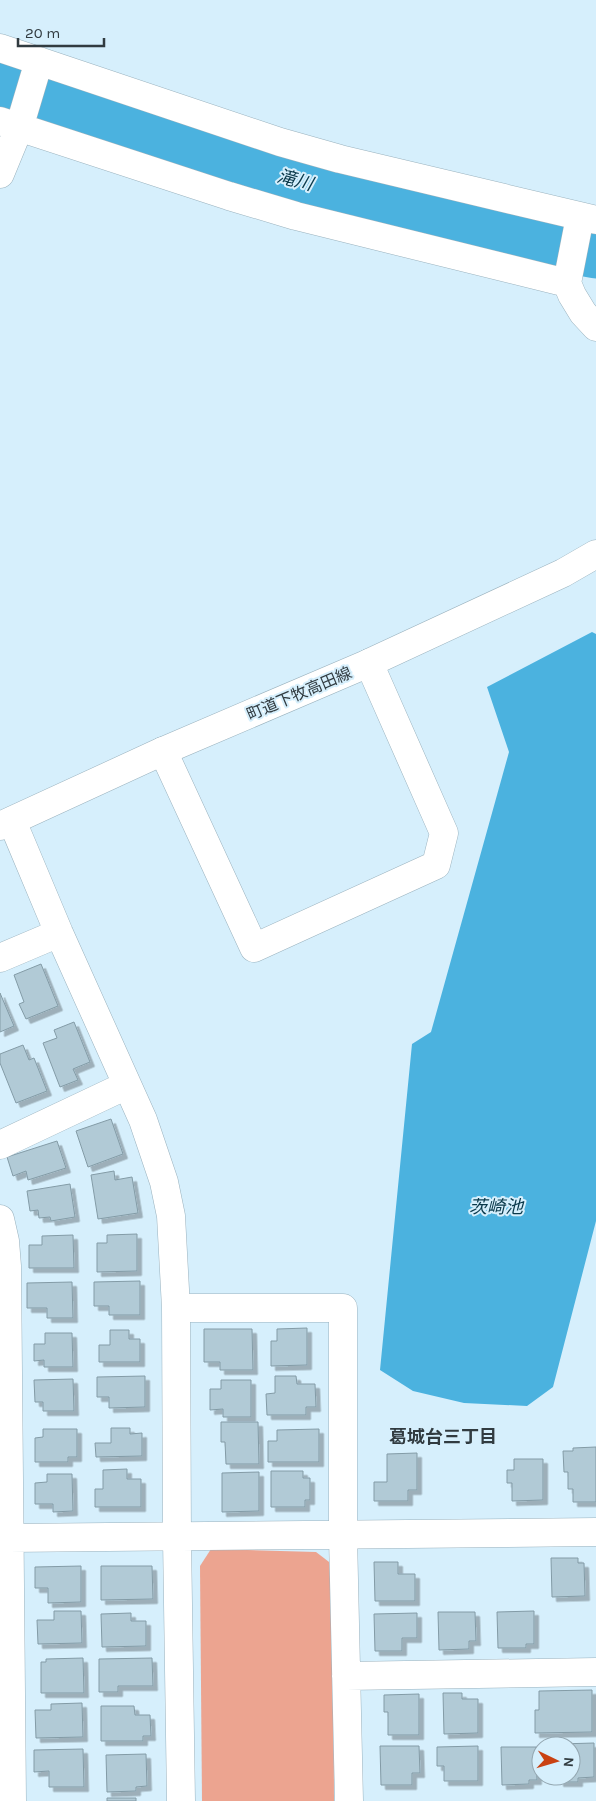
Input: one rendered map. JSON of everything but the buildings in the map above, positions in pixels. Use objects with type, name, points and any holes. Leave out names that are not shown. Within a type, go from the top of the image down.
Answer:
[{"type":"street","points":[[0,48],[289,144],[340,159],[588,218],[567,283],[583,313],[596,327]]},
{"type":"street","points":[[0,174],[9,124],[39,61]]},
{"type":"street","points":[[9,124],[296,216],[567,283]]},
{"type":"street","name":"町道下牧高田線","points":[[6,824],[162,751],[369,663],[563,573],[596,554]]},
{"type":"street","points":[[162,751],[254,948],[436,865],[444,833],[369,663]]},
{"type":"street","points":[[6,824],[59,933],[143,1120],[164,1182],[171,1216],[176,1308],[181,1801]]},
{"type":"street","points":[[0,958],[59,933]]},
{"type":"street","points":[[0,1145],[127,1085]]},
{"type":"street","points":[[0,1219],[5,1241],[7,1266],[9,1538],[5,1680],[12,1801]]},
{"type":"street","points":[[176,1308],[343,1308],[342,1536],[349,1801]]},
{"type":"street","points":[[9,1538],[177,1538],[596,1532]]},
{"type":"street","points":[[346,1676],[596,1672]]},
{"type":"shaded area","points":[[211,1549],[316,1552],[333,1565],[334,1801],[202,1801],[200,1566]]},
{"type":"water","name":"茨崎池","points":[[592,632],[596,634],[596,1221],[553,1387],[527,1406],[464,1403],[413,1391],[380,1370],[412,1044],[431,1032],[509,752],[487,687]]},
{"type":"waterway","name":"滝川","points":[[0,85],[270,173],[344,194],[540,243],[596,253]]},
{"type":"district","name":"葛城台三丁目","points":[[443,1437]]}]
